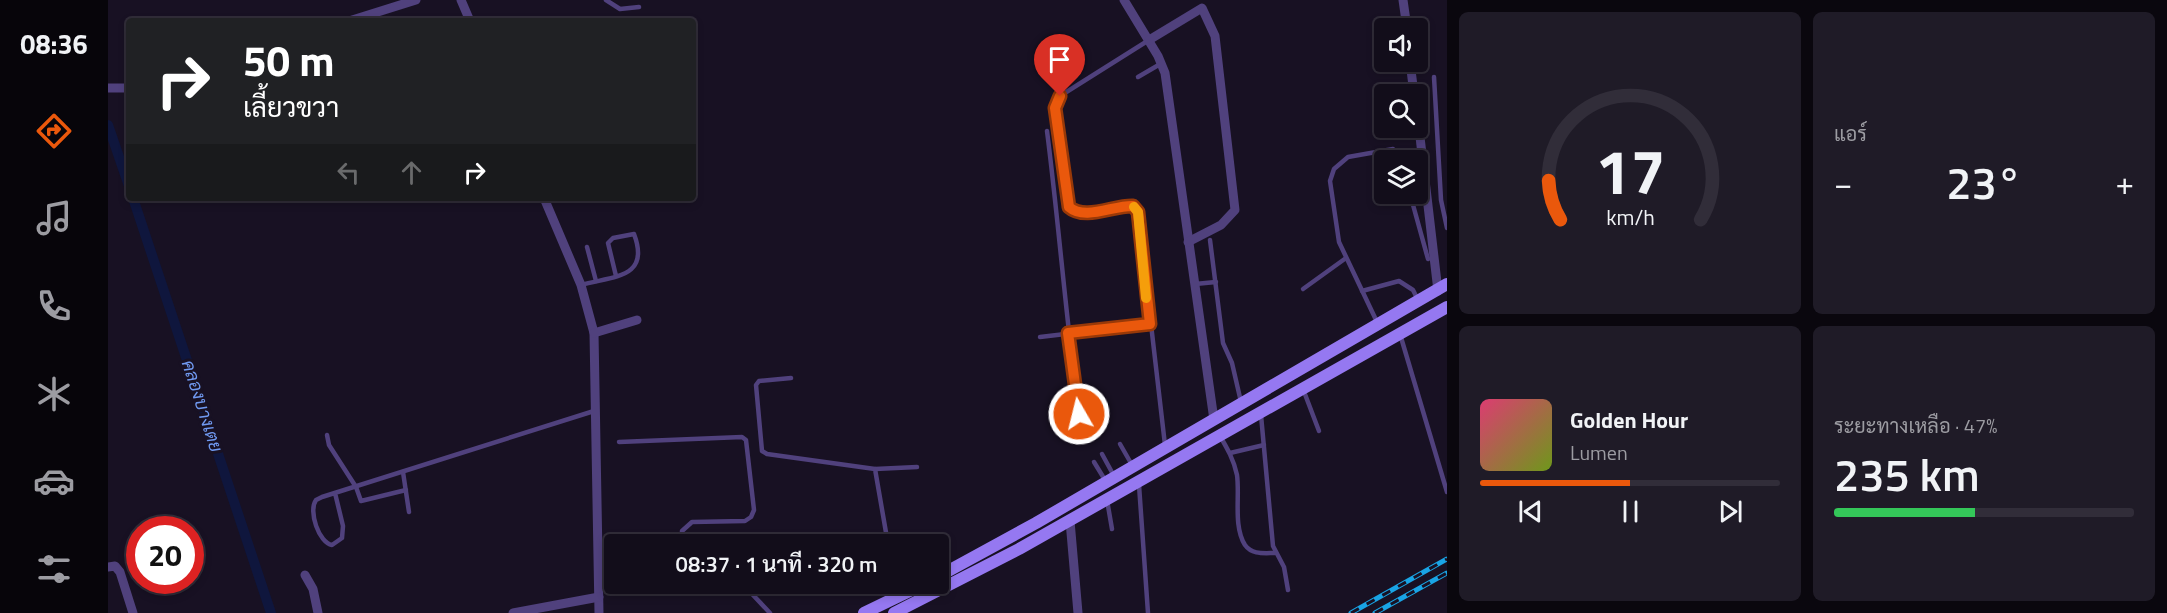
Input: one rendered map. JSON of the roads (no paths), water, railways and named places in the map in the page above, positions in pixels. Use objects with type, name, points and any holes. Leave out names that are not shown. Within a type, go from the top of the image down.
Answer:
[{"type":"main road","points":[[949,570],[1443,288]]},
{"type":"main road","points":[[894,613],[911,610],[1447,307]]},
{"type":"main road","points":[[864,613],[905,594]]},
{"type":"street","points":[[359,18],[416,0]]},
{"type":"street","points":[[462,0],[469,18]]},
{"type":"street","points":[[1124,0],[1162,63],[1214,420]]},
{"type":"street","points":[[1403,0],[1406,18]]},
{"type":"street","points":[[1149,40],[1199,4],[1215,36],[1235,210],[1221,225],[1188,242]]},
{"type":"street","points":[[108,88],[126,88]]},
{"type":"street","points":[[1421,138],[1443,288]]},
{"type":"street","points":[[545,201],[580,285],[594,333],[599,613]]},
{"type":"street","points":[[594,333],[637,320]]},
{"type":"street","points":[[1070,521],[1078,613]]},
{"type":"street","points":[[108,567],[115,566],[120,572],[133,613]]},
{"type":"street","points":[[305,575],[313,589],[318,613]]},
{"type":"street","points":[[513,613],[599,597]]},
{"type":"lane","points":[[606,0],[620,9],[639,7]]},
{"type":"lane","points":[[1149,40],[1060,96],[1055,108],[1069,207],[1075,212],[1090,213],[1133,206],[1138,212],[1165,448]]},
{"type":"lane","points":[[1138,77],[1162,63]]},
{"type":"lane","points":[[1434,77],[1441,200],[1447,228]]},
{"type":"lane","points":[[1047,131],[1060,231],[1068,333],[1079,414]]},
{"type":"lane","points":[[1374,151],[1348,157],[1334,169],[1330,181],[1340,242],[1379,326]]},
{"type":"lane","points":[[1413,204],[1428,259]]},
{"type":"lane","points":[[580,285],[616,276],[632,270],[638,261],[633,234],[613,238],[608,243],[616,276]]},
{"type":"lane","points":[[1210,240],[1223,343],[1232,363],[1241,404]]},
{"type":"lane","points":[[587,247],[596,281]]},
{"type":"lane","points":[[1303,288],[1346,258]]},
{"type":"lane","points":[[1362,291],[1399,281],[1413,290],[1420,302]]},
{"type":"lane","points":[[1195,284],[1216,282]]},
{"type":"lane","points":[[1040,337],[1150,324]]},
{"type":"lane","points":[[1400,334],[1447,492]]},
{"type":"lane","points":[[791,378],[759,381],[756,385],[762,451],[767,454],[874,469],[917,468]]},
{"type":"lane","points":[[1303,388],[1319,431]]},
{"type":"lane","points":[[335,493],[343,531],[342,538],[332,545],[321,538],[313,504],[316,500],[335,493],[594,411]]},
{"type":"lane","points":[[1261,412],[1275,553],[1284,567],[1288,590]]},
{"type":"lane","points":[[327,435],[334,456],[356,487],[358,498],[365,502],[406,490]]},
{"type":"lane","points":[[1220,436],[1230,453],[1238,488],[1240,527],[1246,546],[1256,553],[1275,553]]},
{"type":"lane","points":[[619,442],[742,437],[746,440],[754,510],[752,517],[745,521],[692,522],[682,531],[682,534]]},
{"type":"lane","points":[[1120,444],[1132,466]]},
{"type":"lane","points":[[1230,453],[1264,445]]},
{"type":"lane","points":[[1102,454],[1111,479]]},
{"type":"lane","points":[[1094,462],[1111,479]]},
{"type":"lane","points":[[874,469],[886,534]]},
{"type":"lane","points":[[402,472],[409,512]]},
{"type":"lane","points":[[1139,482],[1148,613]]},
{"type":"lane","points":[[1259,484],[1267,482]]},
{"type":"lane","points":[[1238,488],[1244,486]]},
{"type":"lane","points":[[1107,500],[1112,529]]},
{"type":"lane","points":[[598,576],[604,576]]},
{"type":"lane","points":[[896,594],[897,598]]},
{"type":"lane","points":[[753,595],[770,613]]},
{"type":"waterway","name":"คลองบางเตย","points":[[108,125],[126,177]]},
{"type":"waterway","name":"คลองบางเตย","points":[[134,201],[271,613]]},
{"type":"railway","points":[[1351,613],[1447,559]]},
{"type":"railway","points":[[1375,613],[1447,573]]}]
